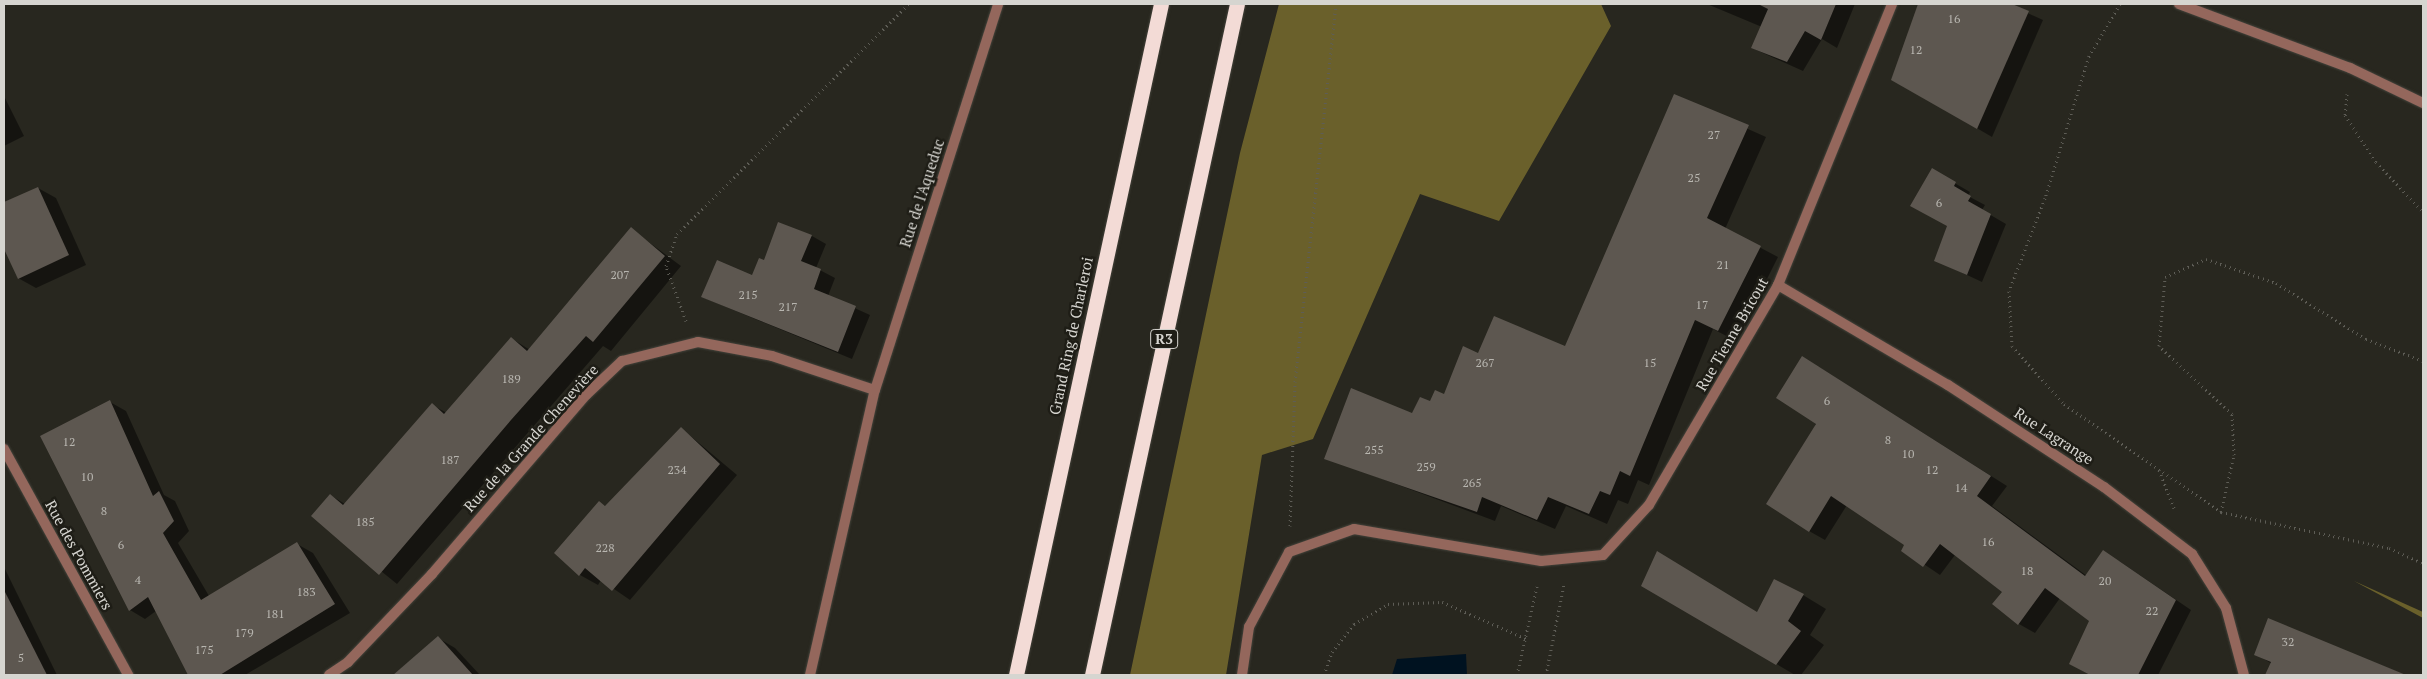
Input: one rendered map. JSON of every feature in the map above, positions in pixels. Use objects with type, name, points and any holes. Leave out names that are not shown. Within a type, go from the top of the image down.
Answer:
[{"type":"highway","name":"Grand Ring de Charleroi","points":[[1016,675],[1161,4]]},
{"type":"highway","name":"R3","points":[[1092,675],[1236,4]]},
{"type":"street","name":"Rue de l'Aqueduc","points":[[874,390],[998,4]]},
{"type":"street","name":"Rue Tienne Bricout","points":[[1289,552],[1354,529],[1540,561],[1603,555],[1649,505],[1778,285],[1892,4]]},
{"type":"street","points":[[2179,4],[2350,68],[2423,102]]},
{"type":"street","name":"Rue Lagrange","points":[[1778,285],[1948,385],[2104,487],[2192,554],[2226,608],[2244,675]]},
{"type":"street","name":"Rue de la Grande Chenevière","points":[[329,675],[348,662],[432,574],[586,395],[622,361],[698,342],[772,356],[874,390]]},
{"type":"street","points":[[810,675],[874,390]]},
{"type":"street","name":"Rue des Pommiers","points":[[4,449],[128,675]]},
{"type":"street","points":[[1242,675],[1249,627],[1289,552]]},
{"type":"path","points":[[698,342],[678,308],[666,266],[677,234],[909,4]]},
{"type":"path","points":[[1289,552],[1295,382],[1336,4]]},
{"type":"path","points":[[2120,4],[2089,56],[2045,198],[2010,291],[2012,346],[2064,404],[2221,512],[2389,548],[2423,564]]},
{"type":"path","points":[[2350,68],[2345,115],[2376,162],[2423,212]]},
{"type":"path","points":[[2221,512],[2234,455],[2232,414],[2159,346],[2165,277],[2206,259],[2276,283],[2366,339],[2423,361]]},
{"type":"path","points":[[1546,675],[1567,558]]},
{"type":"path","points":[[1516,675],[1527,638],[1540,561]]},
{"type":"path","points":[[1324,675],[1332,652],[1354,624],[1388,604],[1442,602],[1527,638]]},
{"type":"shaded area","points":[[1279,4],[1601,4],[1611,26],[1499,221],[1420,194],[1313,439],[1262,455],[1226,675],[1130,675],[1240,153]]},
{"type":"shaded area","points":[[2354,581],[2423,612],[2423,618]]},
{"type":"water","points":[[1466,654],[1467,675],[1392,675],[1397,659]]},
{"type":"building","points":[[1758,4],[1836,4],[1821,40],[1805,31],[1787,62],[1751,48],[1768,9]]},
{"type":"building","points":[[1918,4],[2012,4],[2029,11],[1977,129],[1891,80]]},
{"type":"building","points":[[1674,94],[1749,125],[1707,218],[1761,246],[1718,331],[1695,320],[1630,476],[1620,471],[1610,495],[1600,491],[1589,514],[1548,497],[1537,520],[1482,497],[1477,512],[1324,459],[1351,388],[1412,413],[1420,397],[1430,401],[1435,390],[1444,394],[1463,346],[1478,353],[1494,316],[1565,346]]},
{"type":"building","points":[[1932,168],[1956,182],[1954,186],[1971,196],[1968,201],[1991,214],[1967,275],[1934,261],[1947,226],[1910,206]]},
{"type":"building","points":[[38,187],[69,255],[18,279],[4,249],[4,202]]},
{"type":"building","points":[[778,222],[812,235],[801,261],[821,269],[814,289],[856,306],[838,352],[701,297],[717,260],[752,275],[759,258],[764,260]]},
{"type":"building","points":[[631,227],[665,256],[593,342],[586,336],[511,420],[379,575],[311,516],[330,494],[343,505],[432,403],[444,414],[511,337],[527,351]]},
{"type":"building","points":[[1802,356],[1991,476],[1977,496],[2085,576],[2103,550],[2176,600],[2138,675],[2090,675],[2069,664],[2089,621],[2045,588],[2018,625],[1992,604],[2002,592],[1940,544],[1923,567],[1901,551],[1904,545],[1831,496],[1809,532],[1766,504],[1816,424],[1776,398]]},
{"type":"building","points":[[110,400],[153,496],[159,491],[174,521],[163,533],[201,600],[297,542],[335,604],[220,675],[188,675],[148,597],[129,611],[40,436]]},
{"type":"building","points":[[681,427],[720,464],[612,591],[585,568],[579,576],[554,553],[599,501],[605,506]]},
{"type":"building","points":[[1657,551],[1757,612],[1774,579],[1804,594],[1788,621],[1801,631],[1776,665],[1641,586]]},
{"type":"building","points":[[4,590],[47,675],[4,675]]},
{"type":"building","points":[[2268,618],[2406,675],[2265,675],[2271,662],[2254,655]]},
{"type":"building","points":[[438,636],[473,675],[393,675]]}]
